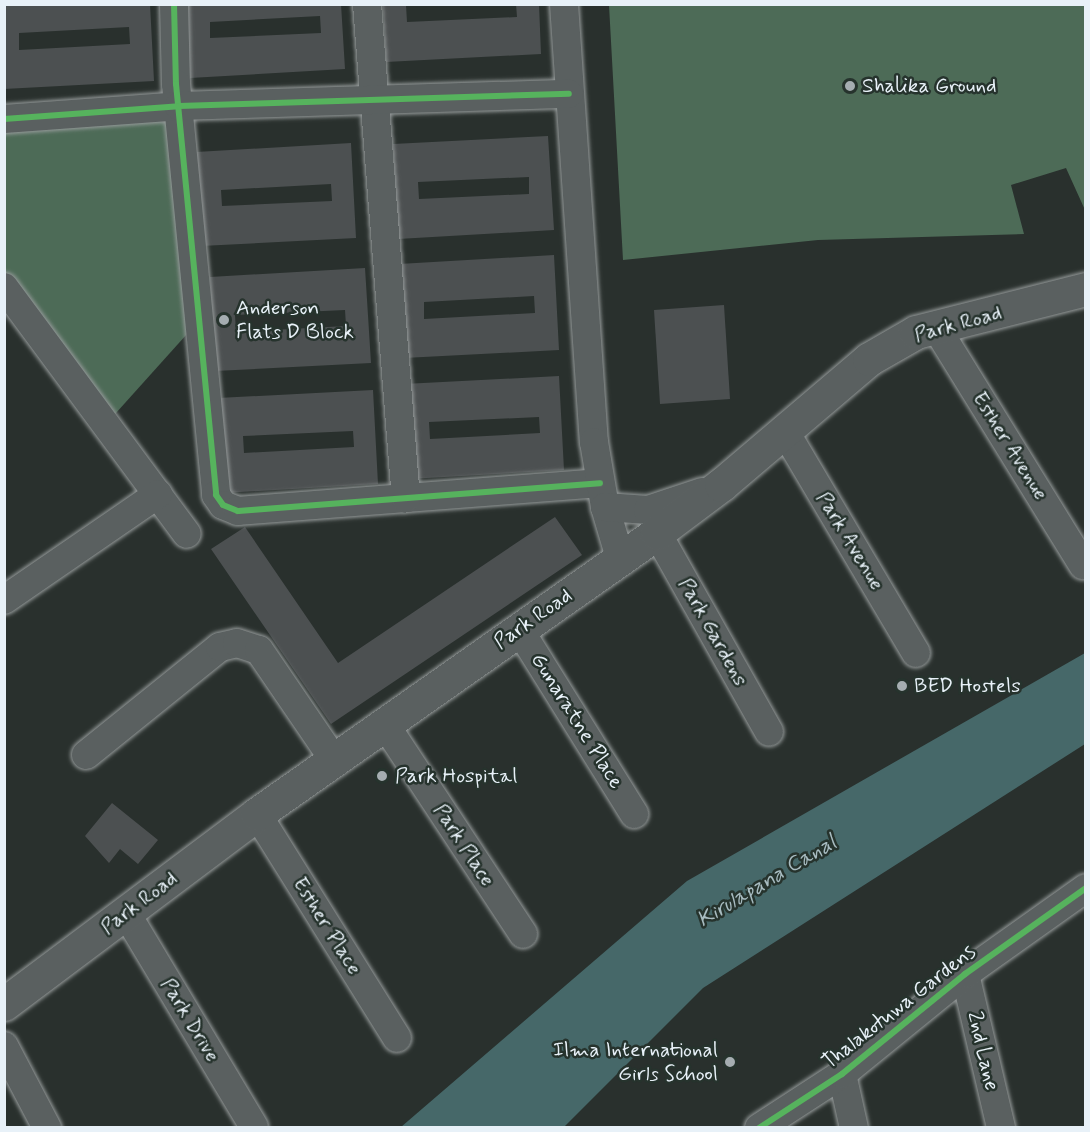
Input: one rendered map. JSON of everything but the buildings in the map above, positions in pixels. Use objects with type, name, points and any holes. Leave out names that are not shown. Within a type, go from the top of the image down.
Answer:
[{"type":"main road","name":"Park Road","points":[[4,1004],[257,814],[386,726],[519,628],[657,533],[721,485],[869,359],[915,332],[1086,290]]},
{"type":"street","points":[[174,4],[179,106],[216,495],[223,505],[238,511],[406,498],[602,495],[648,510],[721,485]]},
{"type":"street","points":[[367,4],[371,100],[406,498]]},
{"type":"street","points":[[564,4],[569,94],[602,495],[620,558]]},
{"type":"street","points":[[4,119],[179,106],[569,94]]},
{"type":"street","points":[[4,287],[187,534]]},
{"type":"street","name":"Esther Avenue","points":[[936,327],[1083,565]]},
{"type":"street","name":"Park Avenue","points":[[784,430],[916,653]]},
{"type":"street","points":[[4,600],[158,494]]},
{"type":"street","name":"Park Gardens","points":[[657,533],[769,732]]},
{"type":"street","name":"Gunaratne Place","points":[[519,628],[634,814]]},
{"type":"street","points":[[86,755],[220,647],[237,644],[259,650],[334,760]]},
{"type":"street","name":"Park Place","points":[[386,726],[523,934]]},
{"type":"street","name":"Esther Place","points":[[257,814],[397,1038]]},
{"type":"street","name":"Thalakotuwa Gardens","points":[[759,1128],[842,1074],[965,974],[1086,888]]},
{"type":"street","name":"Park Drive","points":[[126,913],[254,1127]]},
{"type":"street","name":"2nd Lane","points":[[965,974],[1001,1128]]},
{"type":"street","points":[[4,1046],[47,1128]]},
{"type":"street","points":[[842,1074],[854,1128]]},
{"type":"green space","name":"Shalika Ground","points":[[609,5],[1085,5],[1085,210],[1066,168],[1011,185],[1024,234],[818,240],[623,260]]},
{"type":"green space","points":[[165,113],[187,334],[107,423],[5,285],[5,125]]},
{"type":"water","name":"Kirulapana Canal","points":[[1085,653],[1085,744],[703,988],[564,1127],[401,1127],[687,881]]},
{"type":"cycle path","points":[[174,4],[176,84],[216,495],[223,505],[238,511],[600,483]]},
{"type":"cycle path","points":[[4,119],[179,106],[569,94]]},
{"type":"cycle path","points":[[759,1128],[842,1074],[965,974],[1086,888]]},
{"type":"place","name":"Shalika Ground","points":[[850,86]]},
{"type":"place","name":"Anderson Flats D Block","points":[[224,320]]},
{"type":"place","name":"BED Hostels","points":[[902,686]]},
{"type":"place","name":"Park Hospital","points":[[382,776]]},
{"type":"place","name":"Ilma International Girls School","points":[[730,1062]]}]
